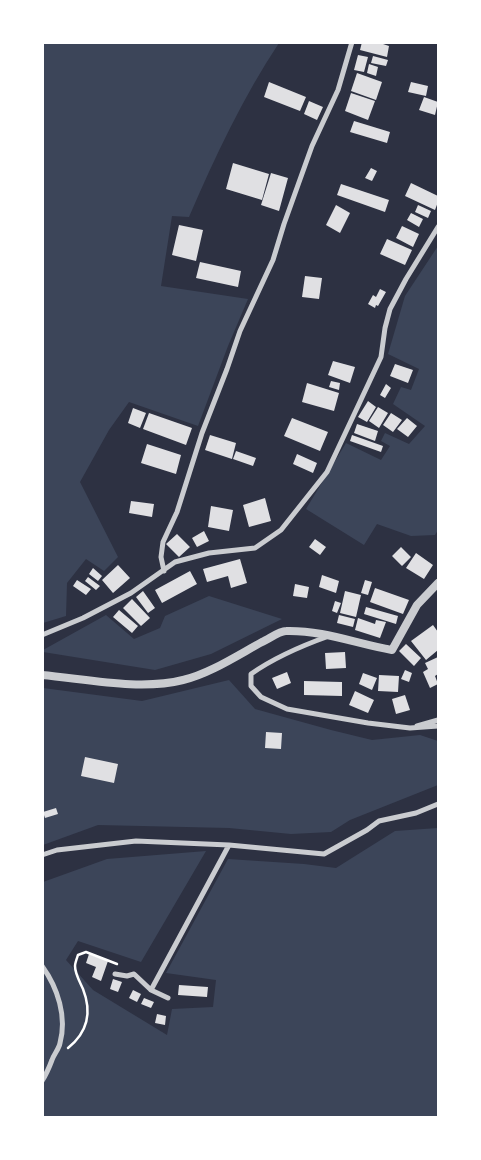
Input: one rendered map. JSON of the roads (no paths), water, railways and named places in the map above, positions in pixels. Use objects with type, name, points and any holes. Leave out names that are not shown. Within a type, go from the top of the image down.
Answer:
[{"type":"street","points":[[164,571],[161,557],[164,542],[177,512],[202,433],[240,331],[273,260],[312,146],[338,90],[352,42]]},
{"type":"street","points":[[42,635],[84,618],[131,593],[175,562],[209,553],[256,548],[281,530],[327,472],[381,357],[390,309],[438,227]]},
{"type":"street","points":[[42,675],[147,686],[184,680],[208,670],[284,631],[329,636],[392,650],[417,605],[438,583]]},
{"type":"street","points":[[329,636],[301,646],[265,664],[251,674],[251,686],[261,696],[287,709],[410,728],[438,726]]},
{"type":"street","points":[[410,728],[438,720]]},
{"type":"street","points":[[42,855],[57,850],[136,842],[229,845],[324,854],[367,830],[379,821],[416,813],[438,804]]},
{"type":"street","points":[[151,990],[229,845]]},
{"type":"street","points":[[42,966],[49,975],[64,1021],[60,1044],[51,1062],[51,1066],[42,1081]]},
{"type":"street","points":[[115,974],[127,976],[134,974],[151,990],[168,998]]}]
